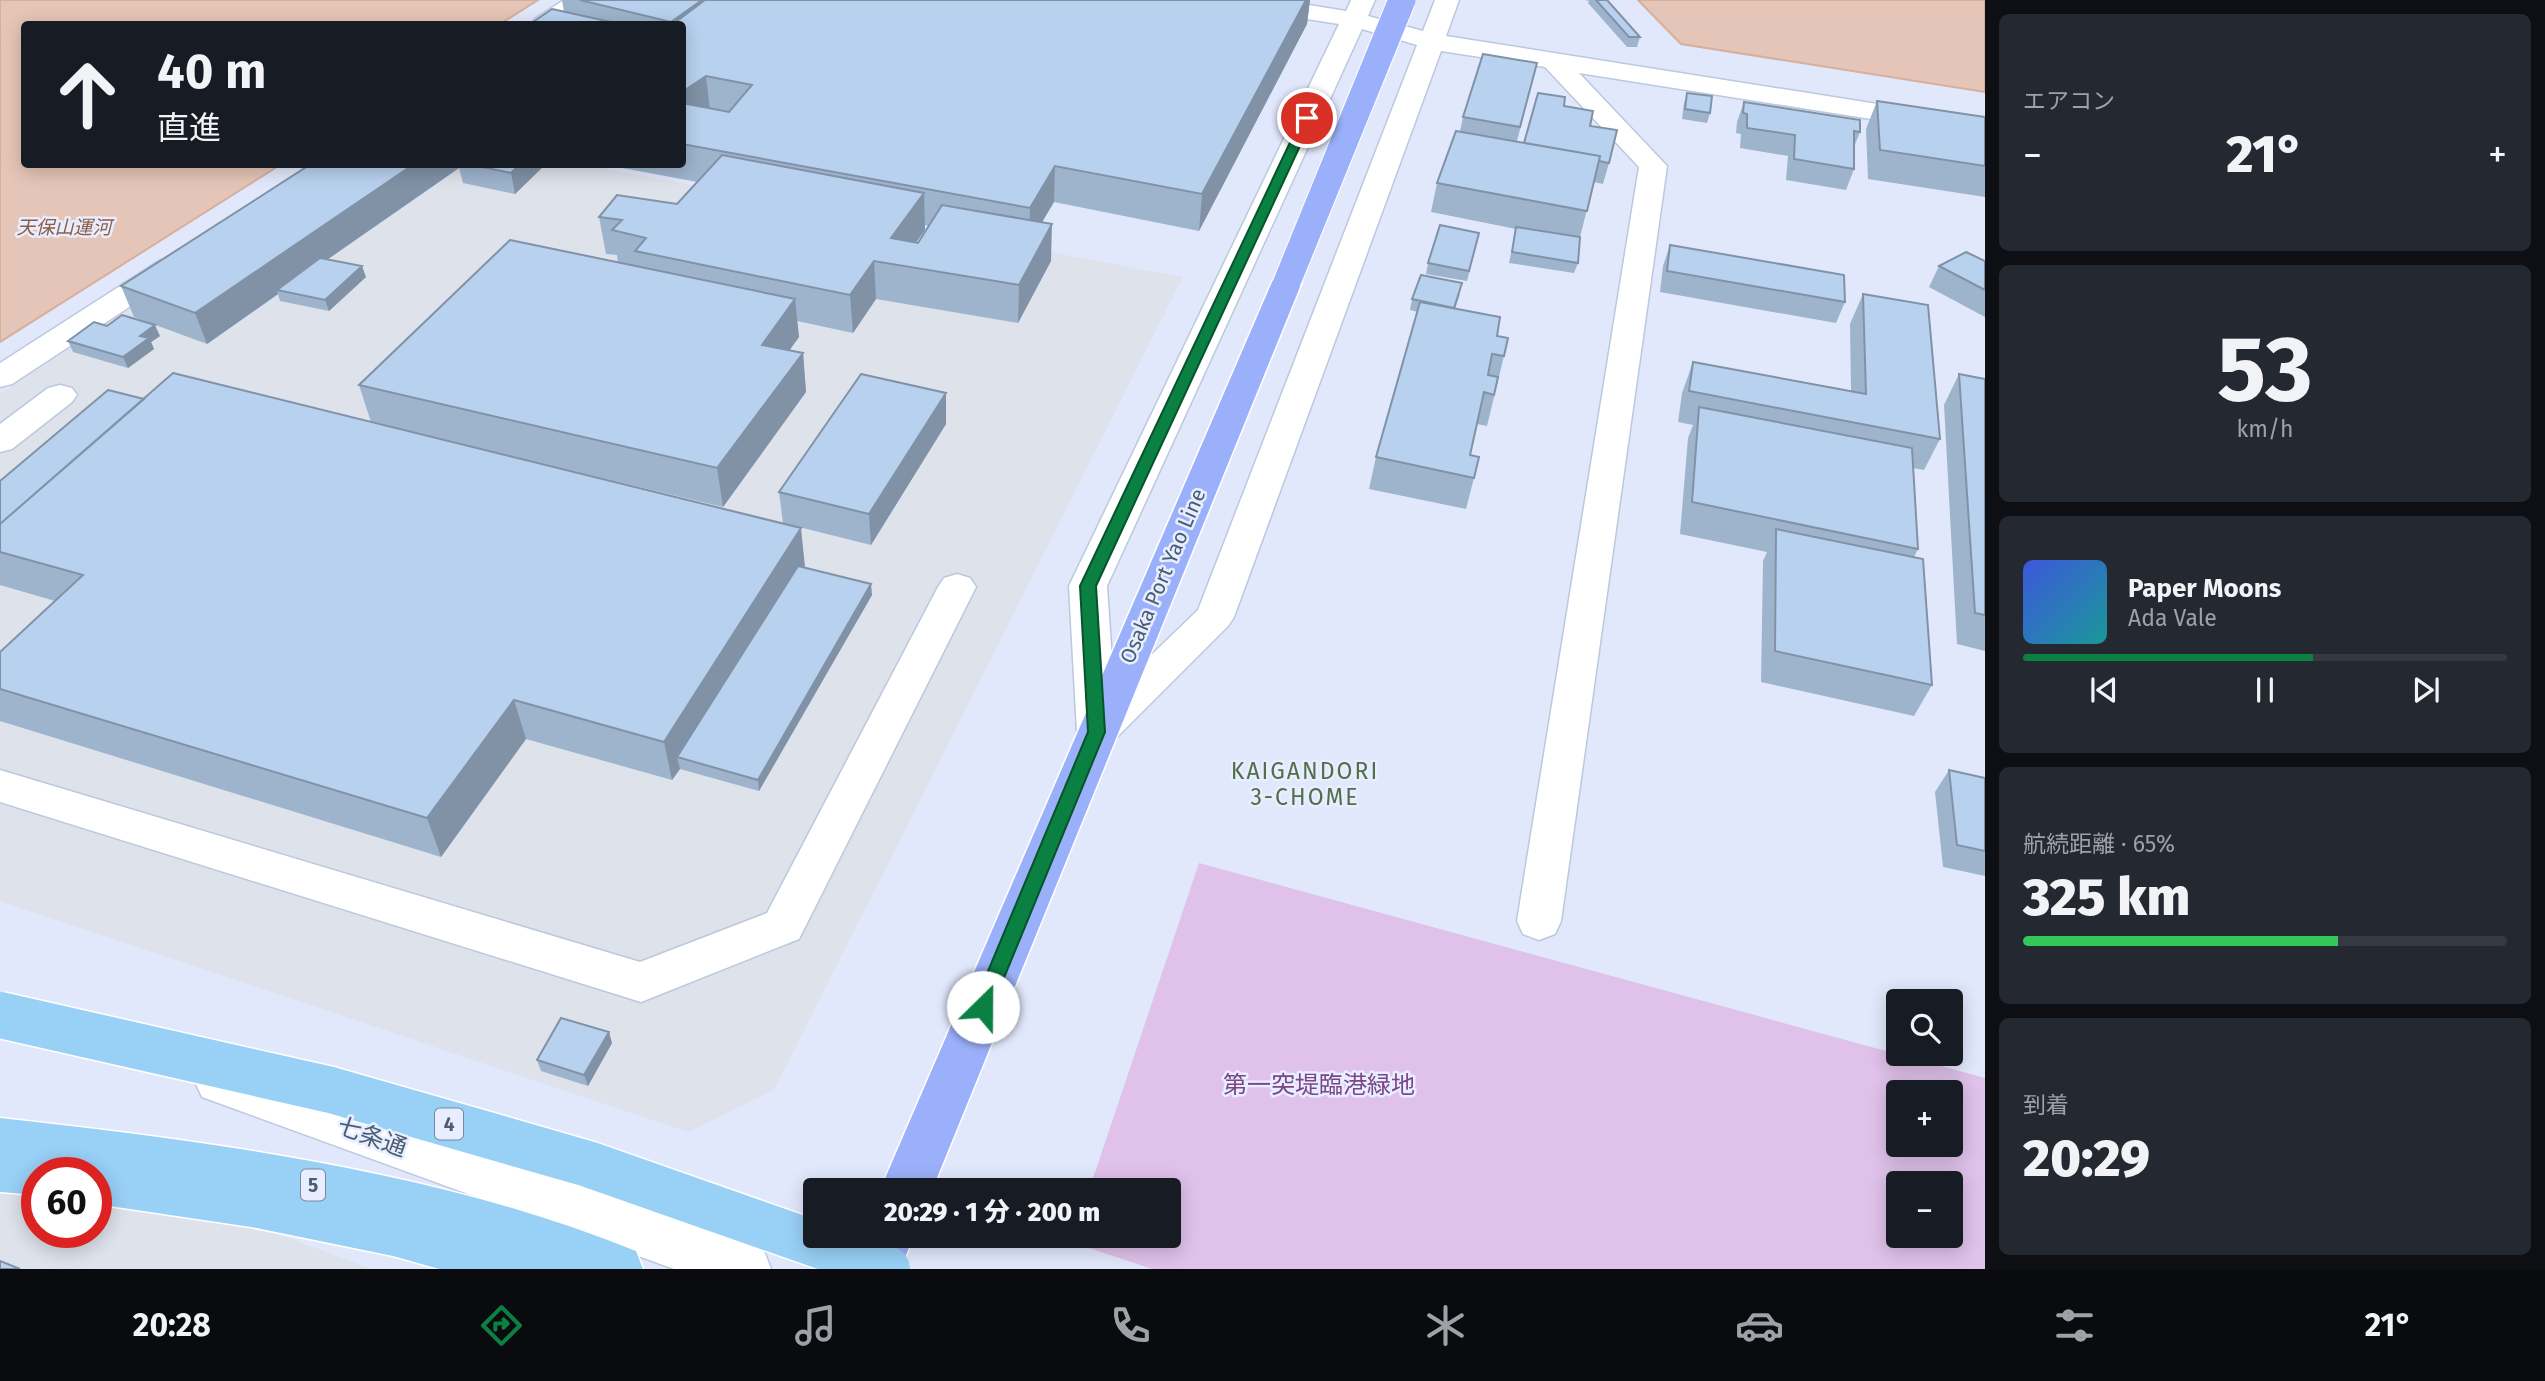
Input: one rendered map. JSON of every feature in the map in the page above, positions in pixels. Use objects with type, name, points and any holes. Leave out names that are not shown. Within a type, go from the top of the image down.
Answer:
[{"type":"highway","points":[[0,1007],[77,1024],[330,1093],[544,1164],[839,1269]]},
{"type":"highway","name":"4","points":[[0,1016],[21,1018],[331,1090],[588,1164],[887,1269]]},
{"type":"highway","name":"5","points":[[0,1141],[258,1174],[408,1205],[572,1252],[617,1269]]},
{"type":"highway","points":[[0,1169],[21,1171]]},
{"type":"highway","points":[[112,1182],[251,1203],[380,1228],[527,1269]]},
{"type":"main road","name":"Osaka Port Yao Line","points":[[911,1178],[1287,282],[1402,0]]},
{"type":"main road","points":[[874,1269],[883,1248]]},
{"type":"street","points":[[549,21],[581,0]]},
{"type":"street","points":[[1231,0],[1358,9],[1433,42],[1985,129]]},
{"type":"street","points":[[1097,732],[1215,617],[1447,0]]},
{"type":"street","points":[[1097,732],[1088,586],[1358,9]]},
{"type":"street","points":[[1539,921],[1654,166],[1555,63]]},
{"type":"street","points":[[0,377],[199,248]]},
{"type":"street","points":[[0,442],[60,395]]},
{"type":"street","points":[[0,786],[640,982],[783,926],[957,587]]},
{"type":"street","name":"七条通","points":[[0,1007],[745,1269]]},
{"type":"shaded area","points":[[345,168],[602,168],[1183,277],[774,1090],[688,1132],[0,901],[0,394]]},
{"type":"shaded area","points":[[0,1129],[74,1157],[21,1157],[21,1248],[112,1248],[112,1171],[371,1269],[0,1269]]},
{"type":"green space","name":"第一突堤臨港緑地","points":[[1199,863],[1886,1051],[1886,1066],[1941,1066],[1985,1078],[1985,1269],[1152,1269],[1089,1248],[1181,1248],[1181,1178],[1093,1178]]},
{"type":"water","name":"天保山運河","points":[[0,0],[538,0],[505,21],[21,21],[21,168],[275,168],[0,342]]},
{"type":"water","points":[[1638,0],[1985,0],[1985,92],[1681,44]]},
{"type":"building","points":[[580,0],[702,0],[672,21]]},
{"type":"building","points":[[705,0],[1306,0],[1202,194],[1055,166],[1030,208],[686,145],[686,104],[729,112],[752,85],[706,76],[686,89],[686,21],[677,21]]},
{"type":"building","points":[[1596,0],[1607,0],[1640,37],[1629,37]]},
{"type":"building","points":[[552,9],[606,21],[534,21]]},
{"type":"building","points":[[1483,54],[1537,63],[1520,127],[1463,117]]},
{"type":"building","points":[[1538,93],[1565,97],[1564,106],[1593,111],[1590,126],[1617,130],[1609,163],[1599,161],[1600,156],[1524,143]]},
{"type":"building","points":[[1687,93],[1712,96],[1710,113],[1685,109]]},
{"type":"building","points":[[1877,101],[1985,117],[1985,166],[1880,150]]},
{"type":"building","points":[[1744,102],[1860,120],[1860,132],[1854,131],[1854,169],[1794,159],[1795,135],[1747,128],[1747,114],[1743,113]]},
{"type":"building","points":[[1456,131],[1600,156],[1587,211],[1437,183]]},
{"type":"building","points":[[722,155],[924,193],[891,238],[918,243],[942,205],[1052,224],[1019,285],[874,261],[850,295],[635,251],[646,238],[612,230],[622,220],[599,217],[617,195],[677,204]]},
{"type":"building","points":[[305,168],[408,168],[195,313],[121,286]]},
{"type":"building","points":[[487,168],[516,168],[511,173]]},
{"type":"building","points":[[1440,225],[1479,233],[1469,271],[1428,263]]},
{"type":"building","points":[[1516,227],[1580,237],[1578,263],[1512,252]]},
{"type":"building","points":[[510,240],[795,299],[762,345],[803,353],[717,468],[359,385]]},
{"type":"building","points":[[1670,245],[1844,275],[1845,302],[1667,271]]},
{"type":"building","points":[[1966,252],[1985,261],[1985,290],[1939,266]]},
{"type":"building","points":[[320,258],[362,266],[325,300],[277,290]]},
{"type":"building","points":[[1421,275],[1462,283],[1454,308],[1412,299]]},
{"type":"building","points":[[1863,294],[1928,305],[1940,439],[1689,391],[1693,362],[1866,394]]},
{"type":"building","points":[[1420,302],[1500,317],[1497,336],[1508,338],[1504,356],[1492,354],[1488,375],[1498,377],[1494,395],[1484,392],[1470,455],[1479,457],[1474,478],[1376,457]]},
{"type":"building","points":[[122,315],[155,325],[140,336],[149,338],[123,357],[68,341],[94,322],[107,326]]},
{"type":"building","points":[[173,373],[801,528],[664,742],[514,700],[427,818],[0,689],[0,652],[83,575],[0,552],[0,524]]},
{"type":"building","points":[[861,374],[946,393],[869,514],[779,492]]},
{"type":"building","points":[[1959,374],[1985,379],[1985,615],[1975,613]]},
{"type":"building","points":[[108,390],[144,399],[0,524],[0,481]]},
{"type":"building","points":[[1699,407],[1912,448],[1918,549],[1692,502]]},
{"type":"building","points":[[1776,529],[1923,559],[1932,685],[1775,651]]},
{"type":"building","points":[[798,566],[871,584],[758,780],[677,757]]},
{"type":"building","points":[[1949,770],[1985,778],[1985,851],[1957,845]]},
{"type":"building","points":[[561,1018],[609,1032],[584,1075],[537,1060]]},
{"type":"building","points":[[0,1261],[20,1269],[0,1269]]},
{"type":"district","name":"KAIGANDORI 3-CHOME","points":[[1305,784]]},
{"type":"route","points":[[983,1007],[1097,732],[1088,586],[1307,118]]}]
